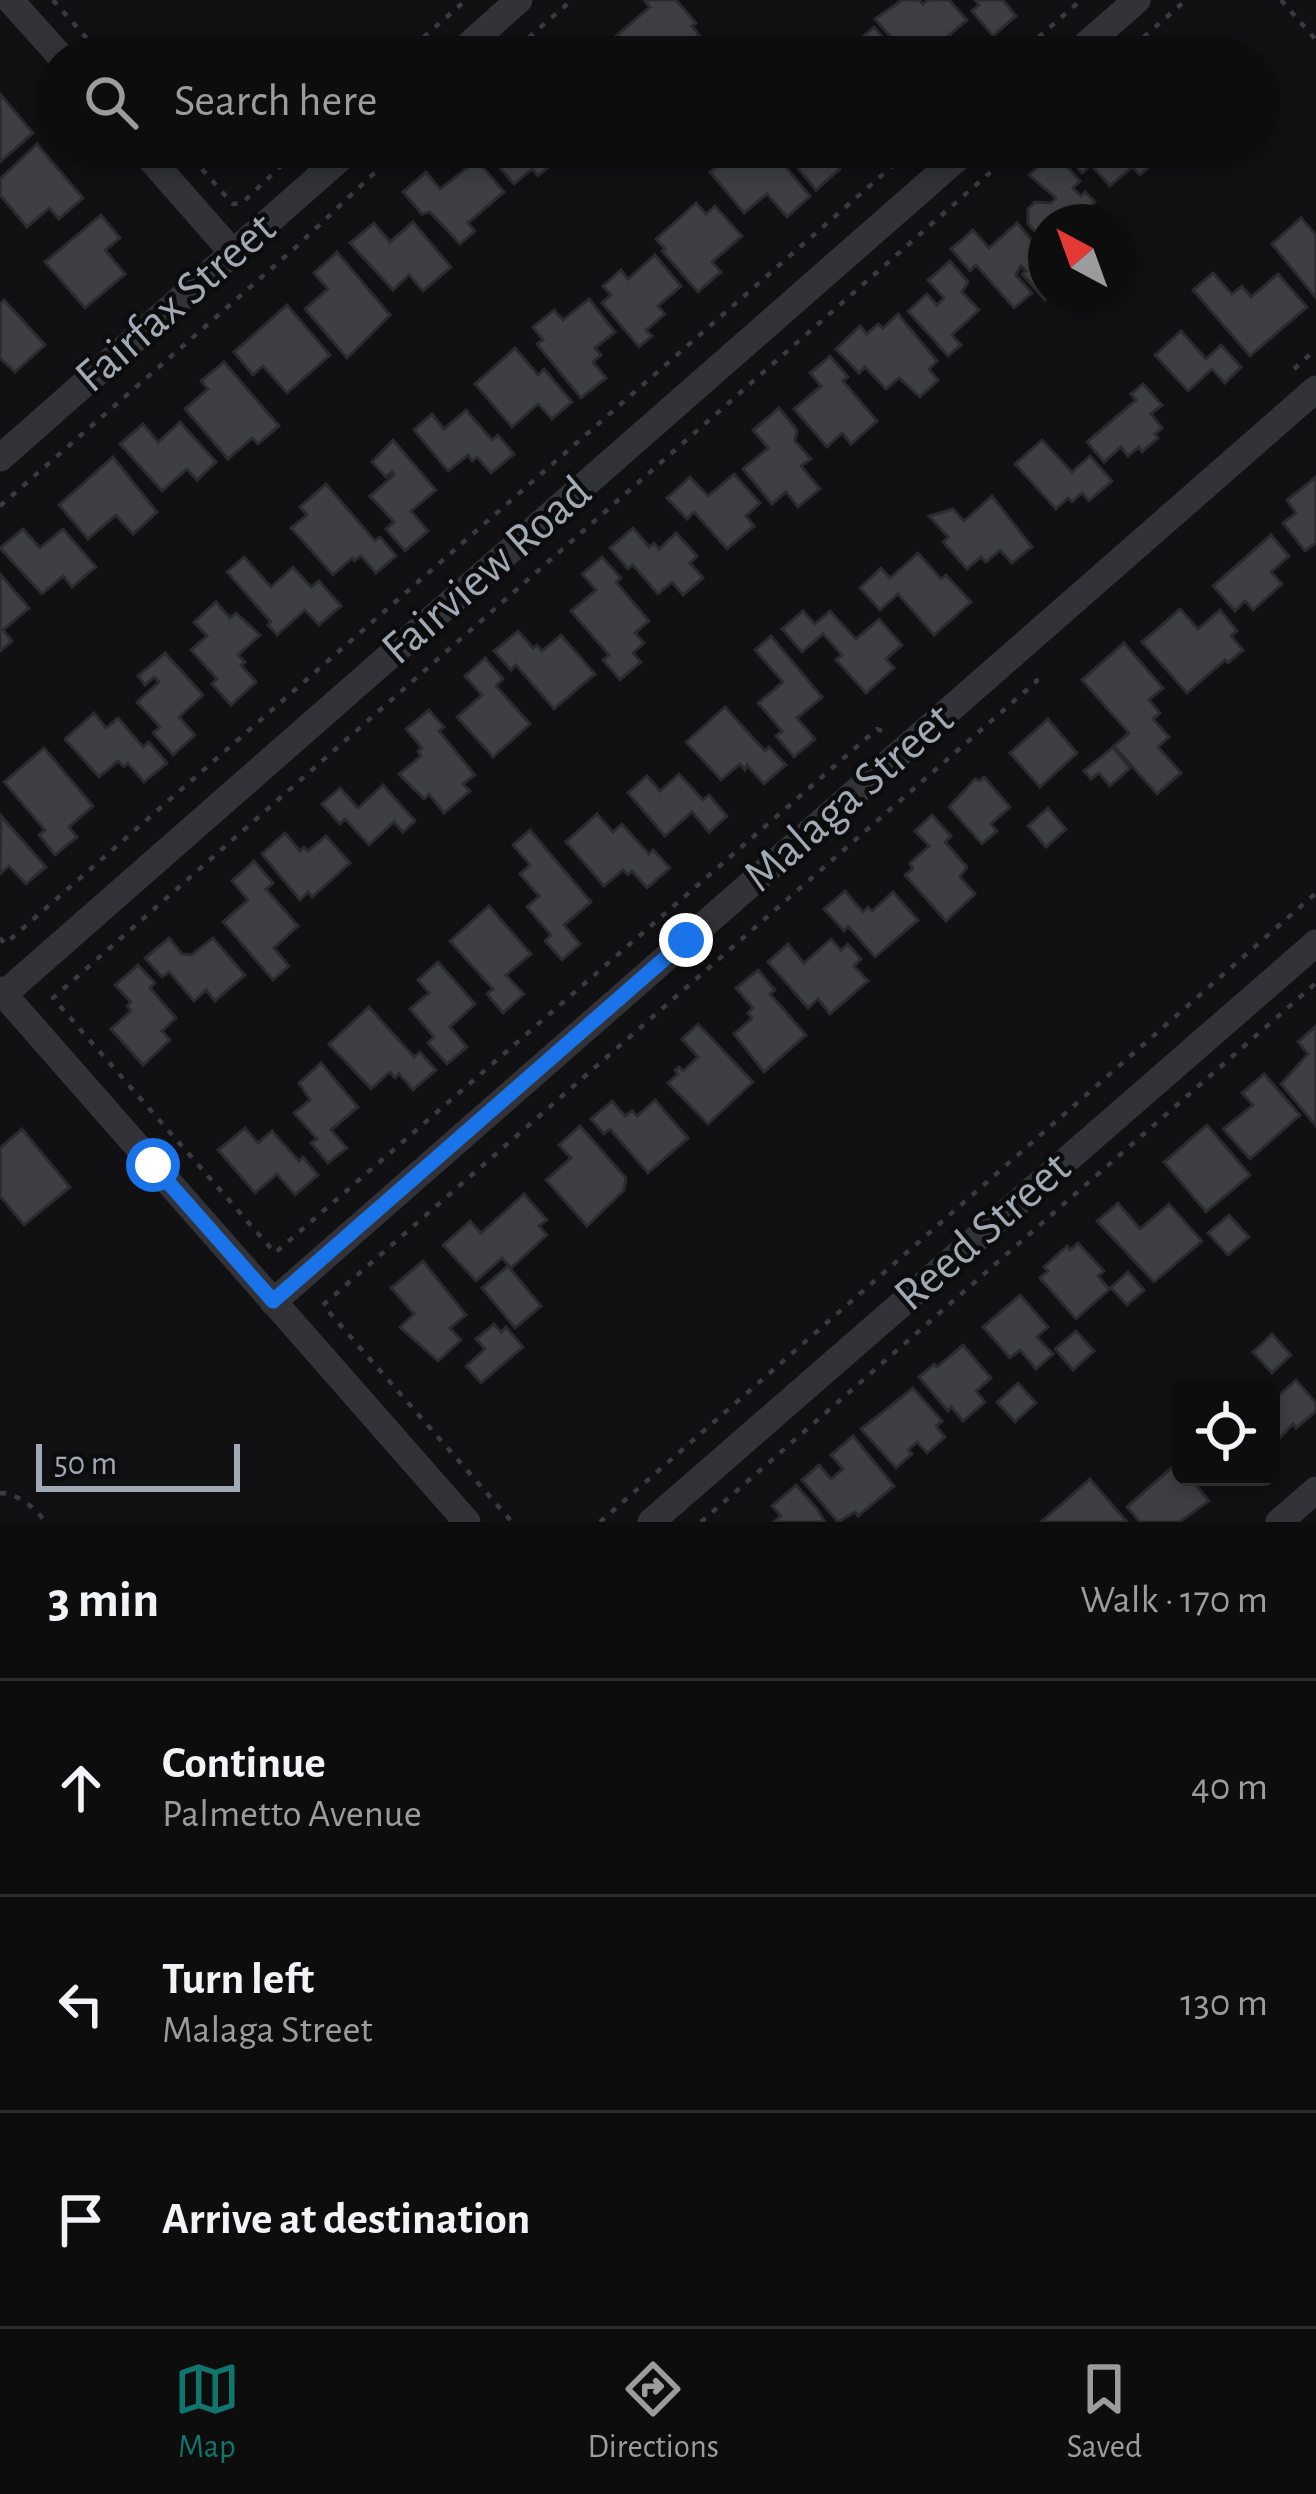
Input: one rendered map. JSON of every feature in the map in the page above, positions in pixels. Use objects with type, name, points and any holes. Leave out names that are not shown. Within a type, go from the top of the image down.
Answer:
[{"type":"street","points":[[10,0],[42,36]]},
{"type":"street","points":[[479,36],[519,0]]},
{"type":"street","points":[[1096,36],[1137,0]]},
{"type":"street","points":[[158,168],[233,253]]},
{"type":"street","name":"Fairfax Street","points":[[0,458],[328,168]]},
{"type":"street","name":"Fairview Road","points":[[2,992],[946,168]]},
{"type":"street","name":"Malaga Street","points":[[273,1301],[1316,388]]},
{"type":"street","name":"Reed Street","points":[[651,1522],[1316,943]]},
{"type":"street","points":[[2,992],[467,1522]]},
{"type":"street","points":[[1279,1522],[1316,1490]]},
{"type":"path","points":[[53,0],[85,36]]},
{"type":"path","points":[[425,36],[466,0]]},
{"type":"path","points":[[530,36],[572,0]]},
{"type":"path","points":[[1040,36],[1081,0]]},
{"type":"path","points":[[1145,36],[1186,0]]},
{"type":"path","points":[[1281,0],[1316,40]]},
{"type":"path","points":[[201,168],[233,204],[242,203],[279,168]]},
{"type":"path","points":[[0,506],[380,168]]},
{"type":"path","points":[[0,938],[5,944],[890,168]]},
{"type":"path","points":[[887,733],[877,729],[275,1253],[53,998],[995,168]]},
{"type":"path","points":[[1280,381],[1316,349]]},
{"type":"path","points":[[323,1305],[1037,681],[1031,674],[1048,658]]},
{"type":"path","points":[[599,1522],[1316,893]]},
{"type":"path","points":[[701,1522],[1316,983]]},
{"type":"path","points":[[329,1312],[512,1522]]},
{"type":"path","points":[[0,1492],[38,1511],[45,1522]]},
{"type":"building","points":[[644,0],[676,0],[696,23],[692,26],[699,35],[616,36],[650,7]]},
{"type":"building","points":[[902,0],[923,4],[949,0],[967,20],[948,36],[890,36],[875,19]]},
{"type":"building","points":[[975,0],[1003,0],[1016,16],[993,36],[972,11],[979,5]]},
{"type":"building","points":[[0,94],[33,133],[0,162]]},
{"type":"building","points":[[36,145],[36,168],[57,168],[83,198],[59,219],[49,208],[27,227],[0,195],[0,179]]},
{"type":"building","points":[[467,168],[484,168],[504,192],[468,223],[475,231],[460,244],[403,192],[426,172],[440,189]]},
{"type":"building","points":[[500,168],[547,168],[538,176],[532,169],[514,184]]},
{"type":"building","points":[[715,168],[787,168],[810,196],[787,217],[767,194],[744,213],[710,172]]},
{"type":"building","points":[[798,168],[839,168],[840,169],[816,190]]},
{"type":"building","points":[[1037,168],[1068,168],[1080,181],[1073,188],[1095,202],[1033,204],[1056,198],[1029,175]]},
{"type":"building","points":[[1094,168],[1131,168],[1110,186]]},
{"type":"building","points":[[696,203],[706,214],[715,206],[742,236],[712,262],[721,272],[698,292],[656,239]]},
{"type":"building","points":[[101,215],[120,238],[105,250],[125,274],[85,308],[45,262]]},
{"type":"building","points":[[1301,218],[1316,235],[1316,298],[1272,244]]},
{"type":"building","points":[[413,222],[451,267],[423,291],[409,275],[393,290],[350,243],[374,223],[390,242]]},
{"type":"building","points":[[1017,223],[1028,236],[1028,281],[1021,266],[1016,275],[1028,288],[1028,296],[1014,308],[976,265],[970,271],[951,249],[973,230],[989,248]]},
{"type":"building","points":[[337,252],[390,315],[347,358],[305,309],[328,289],[314,273]]},
{"type":"building","points":[[655,255],[681,286],[658,306],[665,314],[646,330],[652,336],[639,347],[602,303],[611,295],[603,286],[621,270],[628,279]]},
{"type":"building","points":[[950,261],[968,282],[962,292],[979,310],[952,335],[961,345],[948,356],[908,311],[927,294],[937,305],[944,298],[928,280]]},
{"type":"building","points":[[1213,273],[1232,294],[1242,286],[1251,297],[1278,274],[1307,307],[1250,356],[1193,290]]},
{"type":"building","points":[[589,299],[615,332],[595,348],[601,355],[593,362],[606,378],[581,398],[537,344],[543,340],[533,327],[554,310],[563,320]]},
{"type":"building","points":[[4,300],[45,345],[15,372],[0,358],[0,304]]},
{"type":"building","points":[[287,305],[330,355],[287,393],[263,366],[253,375],[234,352]]},
{"type":"building","points":[[898,314],[937,361],[929,369],[938,380],[920,397],[899,378],[886,389],[865,367],[859,373],[836,349],[860,326],[867,334],[878,324],[883,328]]},
{"type":"building","points":[[1181,331],[1206,359],[1221,345],[1241,367],[1225,383],[1212,369],[1188,391],[1155,355]]},
{"type":"building","points":[[515,348],[538,375],[544,369],[572,402],[552,419],[538,404],[512,427],[475,384]]},
{"type":"building","points":[[830,356],[848,377],[843,381],[877,421],[851,444],[842,433],[827,447],[794,409],[821,386],[810,373]]},
{"type":"building","points":[[224,362],[279,426],[258,444],[252,438],[228,459],[185,409],[208,389],[201,381]]},
{"type":"building","points":[[1143,384],[1162,405],[1151,414],[1162,428],[1155,434],[1158,438],[1142,452],[1139,447],[1128,456],[1121,447],[1104,462],[1087,442],[1136,400],[1131,394]]},
{"type":"building","points":[[779,408],[797,430],[795,441],[811,459],[801,466],[820,489],[798,507],[786,492],[772,504],[743,469],[768,448],[753,430]]},
{"type":"building","points":[[466,410],[492,440],[498,435],[514,454],[491,473],[477,457],[472,461],[468,455],[448,471],[414,430],[432,414],[444,429]]},
{"type":"building","points":[[180,422],[216,462],[197,480],[187,469],[162,491],[120,444],[143,424],[158,442]]},
{"type":"building","points":[[393,440],[436,490],[411,511],[428,531],[405,551],[386,529],[394,522],[370,496],[394,475],[386,477],[372,462]]},
{"type":"building","points":[[1042,440],[1072,472],[1090,456],[1112,481],[1089,501],[1082,493],[1056,509],[1015,464]]},
{"type":"building","points":[[113,457],[157,512],[133,534],[116,515],[88,539],[59,505]]},
{"type":"building","points":[[734,474],[760,503],[746,516],[754,526],[727,549],[694,512],[687,519],[667,498],[690,477],[708,496]]},
{"type":"building","points":[[1316,477],[1316,543],[1305,551],[1283,523],[1296,513],[1287,500]]},
{"type":"building","points":[[326,484],[375,541],[380,537],[396,556],[376,573],[361,556],[333,575],[291,528],[307,515],[300,507]]},
{"type":"building","points":[[992,496],[1032,547],[1012,563],[1000,550],[967,569],[943,542],[948,537],[929,516],[953,509],[964,521]]},
{"type":"building","points":[[633,528],[649,547],[654,543],[659,549],[676,533],[697,556],[690,563],[703,578],[683,595],[672,582],[658,594],[633,565],[628,569],[610,548]]},
{"type":"building","points":[[23,529],[40,548],[63,529],[96,567],[72,587],[63,576],[42,594],[0,548]]},
{"type":"building","points":[[1271,535],[1289,556],[1271,572],[1282,584],[1253,610],[1245,601],[1235,611],[1213,586]]},
{"type":"building","points":[[918,553],[971,602],[934,635],[898,594],[880,610],[860,588],[881,568],[890,578]]},
{"type":"building","points":[[244,557],[271,587],[293,567],[311,587],[319,581],[341,606],[319,625],[305,610],[277,635],[227,572]]},
{"type":"building","points":[[602,557],[649,621],[635,633],[644,643],[633,653],[641,662],[620,680],[603,660],[609,655],[571,611],[596,590],[582,574]]},
{"type":"building","points":[[0,574],[29,608],[3,630],[12,641],[0,651]]},
{"type":"building","points":[[216,602],[230,618],[236,613],[260,635],[238,655],[256,682],[231,705],[212,684],[217,679],[191,650],[207,636],[194,622]]},
{"type":"building","points":[[1180,609],[1198,629],[1220,610],[1237,631],[1231,636],[1243,650],[1187,693],[1142,642]]},
{"type":"building","points":[[803,611],[815,624],[830,611],[856,639],[879,619],[902,645],[886,659],[894,668],[866,693],[836,660],[842,655],[823,634],[802,652],[782,629]]},
{"type":"building","points":[[518,631],[542,651],[561,635],[595,674],[554,709],[516,665],[511,670],[494,651]]},
{"type":"building","points":[[771,636],[822,697],[797,718],[815,739],[794,757],[776,736],[782,731],[758,703],[783,682],[755,650]]},
{"type":"building","points":[[1124,643],[1163,688],[1149,700],[1160,713],[1153,719],[1169,737],[1158,747],[1181,773],[1157,794],[1114,746],[1129,733],[1082,680]]},
{"type":"building","points":[[165,653],[203,695],[179,717],[195,735],[173,755],[153,733],[160,727],[137,702],[159,682],[154,677],[145,685],[138,676]]},
{"type":"building","points":[[485,658],[503,679],[496,686],[530,724],[493,757],[457,717],[482,695],[465,676]]},
{"type":"building","points":[[725,707],[765,751],[769,747],[786,765],[764,784],[747,765],[745,770],[740,764],[721,780],[686,742]]},
{"type":"building","points":[[429,710],[444,727],[439,731],[475,775],[463,784],[470,791],[444,813],[429,794],[424,799],[399,774],[421,756],[422,748],[406,729]]},
{"type":"building","points":[[94,713],[106,728],[118,718],[143,747],[149,742],[167,763],[144,782],[128,763],[124,767],[118,761],[99,777],[65,739]]},
{"type":"building","points":[[1048,719],[1077,753],[1040,787],[1010,753]]},
{"type":"building","points":[[1113,747],[1130,768],[1110,786],[1099,773],[1091,779],[1084,771]]},
{"type":"building","points":[[44,748],[93,806],[69,827],[77,837],[55,855],[39,835],[45,830],[4,782]]},
{"type":"building","points":[[679,774],[703,800],[709,795],[727,816],[709,832],[692,812],[665,836],[628,793],[647,776],[660,791]]},
{"type":"building","points":[[984,777],[1010,807],[991,824],[997,831],[982,844],[949,807],[975,779]]},
{"type":"building","points":[[383,785],[415,821],[403,832],[394,822],[369,845],[345,819],[340,824],[322,804],[340,788],[358,808]]},
{"type":"building","points":[[1048,808],[1066,829],[1046,847],[1028,826]]},
{"type":"building","points":[[597,814],[613,832],[622,824],[649,854],[653,850],[670,868],[647,888],[632,871],[628,875],[623,870],[604,886],[566,842]]},
{"type":"building","points":[[932,815],[951,836],[945,842],[967,867],[960,877],[975,894],[946,921],[905,875],[913,869],[910,863],[929,846],[915,831]]},
{"type":"building","points":[[1,816],[46,867],[26,884],[9,866],[0,874]]},
{"type":"building","points":[[530,830],[591,902],[564,925],[580,944],[562,960],[545,941],[551,935],[527,907],[539,896],[520,874],[530,865],[513,845]]},
{"type":"building","points":[[285,833],[300,851],[304,847],[308,851],[326,836],[350,863],[312,897],[308,892],[300,900],[262,854]]},
{"type":"building","points":[[254,861],[273,883],[266,889],[298,926],[274,948],[289,966],[273,980],[223,922],[248,900],[232,881]]},
{"type":"building","points":[[845,891],[863,912],[868,907],[872,911],[893,892],[918,920],[875,957],[848,926],[844,931],[824,909]]},
{"type":"building","points":[[489,906],[531,954],[506,975],[524,994],[503,1013],[487,994],[493,989],[450,941]]},
{"type":"building","points":[[169,938],[182,954],[191,955],[213,938],[245,975],[215,1001],[206,990],[194,1001],[169,972],[162,977],[145,958]]},
{"type":"building","points":[[831,939],[841,950],[848,944],[861,959],[854,966],[868,981],[830,1014],[818,999],[808,1008],[768,962],[788,944],[804,963]]},
{"type":"building","points":[[438,962],[475,1004],[450,1027],[467,1047],[447,1064],[428,1043],[434,1037],[410,1009],[429,993],[418,980]]},
{"type":"building","points":[[138,965],[155,983],[150,988],[176,1018],[162,1031],[170,1040],[143,1065],[111,1029],[131,1011],[127,1006],[131,1002],[115,985]]},
{"type":"building","points":[[758,970],[775,990],[770,994],[806,1035],[764,1072],[734,1034],[752,1018],[748,1013],[753,1008],[736,988]]},
{"type":"building","points":[[369,1007],[414,1057],[420,1052],[436,1070],[413,1090],[399,1074],[395,1078],[390,1072],[371,1089],[329,1044]]},
{"type":"building","points":[[698,1024],[753,1082],[708,1124],[668,1083],[678,1074],[675,1070],[683,1071],[698,1057],[682,1039]]},
{"type":"building","points":[[1316,1026],[1316,1126],[1281,1084],[1308,1054],[1298,1042]]},
{"type":"building","points":[[321,1063],[358,1107],[331,1130],[347,1148],[328,1163],[311,1143],[317,1139],[294,1113],[310,1100],[299,1083]]},
{"type":"building","points":[[1264,1074],[1300,1115],[1250,1159],[1223,1129],[1253,1105],[1242,1093]]},
{"type":"building","points":[[655,1100],[688,1138],[648,1173],[610,1129],[604,1134],[591,1119],[612,1101],[625,1116],[632,1111],[637,1116]]},
{"type":"building","points":[[1207,1125],[1250,1175],[1206,1212],[1164,1162]]},
{"type":"building","points":[[580,1126],[626,1178],[624,1190],[587,1226],[546,1180],[571,1158],[559,1145]]},
{"type":"building","points":[[245,1128],[258,1143],[272,1131],[318,1175],[295,1195],[277,1174],[255,1193],[218,1150]]},
{"type":"building","points":[[22,1129],[70,1187],[24,1225],[0,1196],[0,1148]]},
{"type":"building","points":[[524,1194],[547,1220],[539,1226],[547,1235],[511,1268],[502,1258],[476,1281],[443,1245],[470,1221],[481,1233]]},
{"type":"building","points":[[1118,1203],[1140,1229],[1169,1204],[1202,1241],[1154,1282],[1097,1221]]},
{"type":"building","points":[[1229,1215],[1249,1237],[1228,1255],[1208,1233]]},
{"type":"building","points":[[1078,1243],[1104,1271],[1098,1276],[1109,1289],[1128,1272],[1144,1290],[1127,1305],[1111,1288],[1076,1319],[1040,1278],[1048,1271],[1044,1267],[1067,1246],[1070,1250]]},
{"type":"building","points":[[423,1261],[466,1315],[450,1328],[461,1340],[438,1361],[400,1327],[414,1314],[391,1288]]},
{"type":"building","points":[[508,1266],[541,1306],[515,1328],[482,1288]]},
{"type":"building","points":[[1020,1295],[1048,1327],[1037,1337],[1053,1354],[1036,1369],[1020,1350],[1010,1358],[983,1327]]},
{"type":"building","points":[[494,1324],[501,1332],[506,1327],[523,1347],[481,1383],[466,1366],[485,1349],[476,1339]]},
{"type":"building","points":[[1076,1331],[1094,1351],[1073,1370],[1055,1349]]},
{"type":"building","points":[[1272,1334],[1291,1355],[1272,1373],[1253,1352]]},
{"type":"building","points":[[963,1345],[991,1378],[976,1391],[985,1402],[963,1421],[919,1377]]},
{"type":"building","points":[[1296,1380],[1316,1403],[1316,1411],[1280,1438],[1280,1394]]},
{"type":"building","points":[[1018,1383],[1036,1403],[1015,1422],[997,1402]]},
{"type":"building","points":[[913,1388],[942,1421],[936,1426],[945,1437],[927,1453],[917,1442],[908,1450],[912,1454],[896,1468],[861,1429]]},
{"type":"building","points":[[853,1436],[894,1486],[858,1516],[855,1512],[838,1522],[802,1480],[819,1465],[831,1479],[843,1469],[831,1455]]},
{"type":"building","points":[[1172,1467],[1172,1486],[1196,1486],[1209,1501],[1179,1522],[1140,1522],[1127,1507]]},
{"type":"building","points":[[1090,1479],[1127,1522],[1041,1522]]},
{"type":"building","points":[[796,1485],[825,1522],[774,1522],[781,1516],[772,1506]]},
{"type":"route","points":[[153,1165],[273,1301],[686,940]]}]
